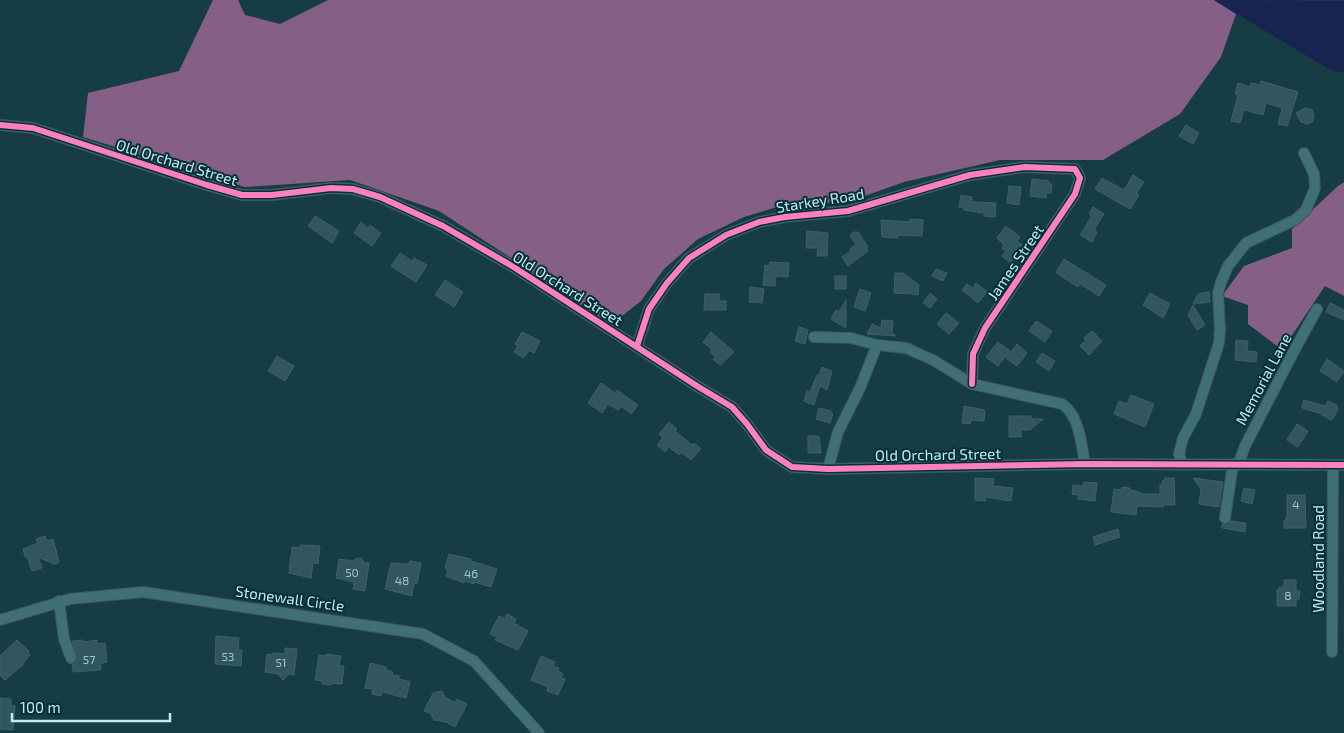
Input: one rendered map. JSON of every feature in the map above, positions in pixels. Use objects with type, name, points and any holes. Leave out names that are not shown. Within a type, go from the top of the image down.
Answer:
[{"type":"street","name":"Old Orchard Street","points":[[0,126],[33,128],[242,195],[272,195],[331,188],[353,190],[373,195],[443,226],[512,266],[696,386],[732,407],[748,424],[766,450],[792,467],[828,469],[1085,464],[1344,465]]},
{"type":"street","points":[[1182,464],[1179,454],[1183,438],[1196,414],[1219,344],[1218,293],[1221,282],[1228,266],[1246,243],[1295,220],[1306,210],[1314,188],[1314,174],[1304,153]]},
{"type":"street","name":"Starkey Road","points":[[637,346],[649,309],[667,283],[689,258],[726,235],[759,222],[785,217],[848,211],[970,175],[1025,167],[1062,168]]},
{"type":"street","name":"James Street","points":[[972,384],[973,354],[986,328],[1076,194],[1080,178],[1075,169],[1062,168]]},
{"type":"street","name":"Memorial Lane","points":[[1225,518],[1236,464],[1317,310]]},
{"type":"street","points":[[814,338],[851,338],[877,345],[906,348],[933,360],[972,384],[1062,404],[1070,409],[1076,420],[1085,464]]},
{"type":"street","points":[[828,469],[838,432],[860,388],[877,345]]},
{"type":"street","name":"Woodland Road","points":[[1332,652],[1333,465]]},
{"type":"street","name":"Stonewall Circle","points":[[0,620],[59,601],[143,592],[423,634],[474,661],[539,733]]},
{"type":"street","points":[[59,601],[64,639],[70,658]]},
{"type":"shaded area","points":[[213,0],[238,0],[245,15],[280,24],[328,0],[1214,0],[1236,14],[1221,57],[1180,114],[1103,160],[1000,160],[904,182],[848,202],[787,204],[744,217],[698,239],[664,269],[641,301],[612,324],[439,211],[350,180],[245,187],[83,137],[88,93],[179,71]]},
{"type":"shaded area","points":[[1344,182],[1344,296],[1325,286],[1282,350],[1248,324],[1248,305],[1222,296],[1244,266],[1292,248],[1292,229]]},
{"type":"water","points":[[1214,0],[1344,1],[1344,72],[1332,71]]},
{"type":"building","points":[[1261,81],[1298,92],[1287,126],[1278,124],[1282,108],[1266,103],[1263,115],[1244,110],[1240,123],[1231,121],[1238,95],[1235,94],[1238,83],[1250,87],[1251,83],[1260,85]]},
{"type":"building","points":[[1305,108],[1312,110],[1314,116],[1313,121],[1307,124],[1301,122],[1296,113]]},
{"type":"building","points":[[1186,125],[1199,133],[1193,144],[1179,136]]},
{"type":"building","points":[[1133,175],[1144,182],[1136,194],[1139,195],[1130,209],[1095,189],[1102,178],[1124,190]]},
{"type":"building","points":[[1032,179],[1049,181],[1049,184],[1052,184],[1051,193],[1047,193],[1046,198],[1030,196]]},
{"type":"building","points":[[1009,186],[1021,187],[1019,205],[1007,203]]},
{"type":"building","points":[[961,195],[972,197],[972,202],[996,203],[995,217],[984,216],[984,213],[964,210],[964,208],[959,207]]},
{"type":"building","points":[[1093,207],[1104,214],[1094,230],[1097,232],[1092,242],[1080,235],[1092,216],[1089,214]]},
{"type":"building","points":[[315,216],[339,231],[332,243],[308,226]]},
{"type":"building","points":[[910,219],[923,220],[922,236],[898,235],[898,238],[882,237],[881,220],[910,222]]},
{"type":"building","points":[[361,222],[368,228],[370,225],[381,233],[372,246],[354,233]]},
{"type":"building","points":[[1006,226],[1020,237],[1017,241],[1024,246],[1011,263],[1002,256],[1006,251],[1002,248],[1004,245],[997,238]]},
{"type":"building","points":[[807,231],[828,233],[827,256],[817,256],[818,248],[806,248]]},
{"type":"building","points":[[858,232],[868,247],[866,247],[868,251],[848,266],[842,257],[856,245],[850,235]]},
{"type":"building","points":[[400,253],[412,261],[414,258],[427,265],[416,282],[391,266]]},
{"type":"building","points":[[1064,259],[1106,285],[1099,296],[1080,284],[1078,287],[1056,272]]},
{"type":"building","points":[[770,262],[789,263],[788,277],[776,276],[775,286],[763,285],[765,265],[770,266]]},
{"type":"building","points":[[936,269],[947,273],[943,281],[932,276]]},
{"type":"building","points":[[895,273],[903,273],[919,285],[918,295],[909,292],[909,294],[894,293]]},
{"type":"building","points":[[835,276],[846,276],[846,289],[835,289]]},
{"type":"building","points":[[445,280],[463,292],[454,307],[435,295]]},
{"type":"building","points":[[976,283],[987,292],[978,303],[962,290],[967,284],[973,288]]},
{"type":"building","points":[[750,287],[764,289],[762,303],[749,302]]},
{"type":"building","points":[[860,289],[871,293],[865,311],[854,307]]},
{"type":"building","points":[[1209,292],[1210,302],[1193,304],[1198,294]]},
{"type":"building","points":[[930,293],[937,299],[930,308],[923,303]]},
{"type":"building","points":[[1150,293],[1170,304],[1163,318],[1143,305]]},
{"type":"building","points":[[705,294],[719,294],[719,301],[726,301],[726,310],[704,310]]},
{"type":"building","points":[[846,300],[846,328],[831,319],[836,310],[839,312]]},
{"type":"building","points":[[1330,303],[1344,310],[1344,320],[1326,312]]},
{"type":"building","points":[[1193,305],[1205,325],[1197,330],[1188,315]]},
{"type":"building","points":[[946,313],[959,323],[949,334],[937,324]]},
{"type":"building","points":[[882,320],[893,321],[892,333],[896,336],[867,334],[872,324],[881,328]]},
{"type":"building","points":[[1036,321],[1052,331],[1045,342],[1029,331]]},
{"type":"building","points":[[799,327],[808,330],[805,344],[795,341]]},
{"type":"building","points":[[1092,331],[1102,341],[1089,355],[1080,346],[1086,340],[1084,338]]},
{"type":"building","points":[[522,332],[540,341],[534,353],[529,350],[524,358],[514,352],[518,345],[515,344]]},
{"type":"building","points":[[711,332],[734,352],[720,365],[713,359],[716,357],[710,352],[712,350],[703,342]]},
{"type":"building","points":[[1236,340],[1248,341],[1247,351],[1257,352],[1256,362],[1235,360]]},
{"type":"building","points":[[998,342],[1010,351],[998,366],[986,357]]},
{"type":"building","points":[[1017,344],[1027,353],[1017,366],[1006,358]]},
{"type":"building","points":[[1042,353],[1055,361],[1049,371],[1036,362]]},
{"type":"building","points":[[277,356],[294,366],[285,381],[268,371]]},
{"type":"building","points":[[1327,359],[1344,371],[1337,382],[1320,371]]},
{"type":"building","points":[[822,367],[832,371],[827,390],[820,386],[814,405],[804,401],[807,391],[810,392]]},
{"type":"building","points":[[601,383],[615,393],[617,390],[638,405],[631,414],[621,406],[618,410],[608,404],[602,413],[588,403]]},
{"type":"building","points":[[1131,395],[1154,404],[1145,427],[1114,414],[1119,401],[1127,404]]},
{"type":"building","points":[[1304,400],[1325,406],[1328,401],[1338,406],[1338,409],[1332,420],[1319,413],[1302,408]]},
{"type":"building","points":[[964,406],[985,410],[984,421],[971,420],[970,424],[962,423]]},
{"type":"building","points":[[819,408],[831,411],[833,414],[830,423],[816,419]]},
{"type":"building","points":[[1009,416],[1031,416],[1031,419],[1043,419],[1030,430],[1021,430],[1021,437],[1009,437]]},
{"type":"building","points":[[669,422],[677,429],[675,431],[692,445],[694,443],[701,449],[691,460],[681,452],[679,455],[669,447],[665,452],[657,445],[663,438],[659,434]]},
{"type":"building","points":[[1297,424],[1308,431],[1298,447],[1287,440]]},
{"type":"building","points":[[808,436],[819,436],[821,453],[808,453]]},
{"type":"building","points":[[975,478],[994,479],[993,486],[1013,488],[1011,501],[986,497],[985,501],[975,500]]},
{"type":"building","points":[[1165,478],[1174,478],[1175,505],[1163,505],[1163,507],[1137,506],[1136,515],[1111,512],[1114,489],[1122,490],[1122,487],[1130,488],[1130,490],[1140,492],[1141,494],[1160,494],[1160,485],[1162,485]]},
{"type":"building","points":[[1193,478],[1223,482],[1219,507],[1199,504],[1201,489]]},
{"type":"building","points":[[1084,482],[1097,483],[1095,501],[1078,499],[1079,495],[1072,494],[1073,485],[1083,486]]},
{"type":"building","points":[[1244,488],[1255,490],[1252,504],[1241,501]]},
{"type":"building","points":[[1287,495],[1305,495],[1306,528],[1284,528],[1284,521],[1287,518]]},
{"type":"building","points":[[1231,521],[1246,523],[1245,532],[1222,528],[1222,524],[1227,525]]},
{"type":"building","points":[[1118,529],[1120,537],[1095,545],[1093,537]]},
{"type":"building","points":[[45,536],[47,541],[53,539],[59,561],[54,564],[38,557],[42,568],[32,571],[23,549],[38,543],[36,539]]},
{"type":"building","points":[[300,545],[320,546],[318,564],[313,563],[311,578],[289,573],[292,547],[300,548]]},
{"type":"building","points":[[449,554],[471,559],[471,561],[497,569],[491,587],[474,582],[474,584],[464,581],[464,583],[446,576],[448,569],[445,568]]},
{"type":"building","points":[[361,558],[364,563],[369,563],[365,591],[353,589],[354,582],[336,578],[339,559],[353,561]]},
{"type":"building","points":[[410,561],[421,563],[417,584],[414,583],[412,596],[385,589],[391,563],[409,564]]},
{"type":"building","points":[[1284,580],[1296,580],[1296,591],[1300,591],[1299,599],[1296,599],[1296,606],[1277,606],[1277,590],[1279,590],[1279,587],[1284,587]]},
{"type":"building","points":[[507,614],[516,619],[514,623],[528,631],[518,650],[495,640],[497,637],[490,634],[499,616],[505,619]]},
{"type":"building","points":[[216,636],[239,638],[238,650],[242,650],[241,666],[215,664]]},
{"type":"building","points":[[17,640],[29,651],[30,655],[23,665],[5,680],[0,675],[0,656]]},
{"type":"building","points":[[83,640],[84,642],[97,640],[97,644],[105,643],[107,662],[101,663],[101,670],[73,672],[72,665],[78,659],[72,641]]},
{"type":"building","points":[[285,648],[297,649],[294,675],[289,674],[283,680],[278,674],[265,672],[267,654],[285,654]]},
{"type":"building","points":[[326,654],[341,656],[339,666],[344,666],[342,684],[322,684],[322,681],[315,680],[319,655],[326,656]]},
{"type":"building","points":[[541,656],[555,662],[553,666],[559,668],[558,671],[563,674],[561,678],[565,679],[558,695],[547,691],[548,687],[531,680]]},
{"type":"building","points":[[370,663],[386,667],[386,670],[393,672],[392,675],[399,676],[399,679],[410,682],[406,698],[382,692],[381,696],[372,694],[373,689],[365,688]]},
{"type":"building","points":[[442,691],[445,697],[455,703],[457,699],[467,704],[455,727],[446,722],[434,720],[431,714],[424,711],[433,693]]},
{"type":"building","points":[[0,698],[11,699],[11,706],[15,706],[13,730],[0,729]]},
{"type":"cycle path","points":[[0,125],[33,128],[242,195],[272,195],[331,188],[353,189],[380,197],[443,226],[512,266],[732,407],[766,450],[792,467],[828,469],[1085,464],[1344,465]]},
{"type":"cycle path","points":[[637,346],[649,309],[667,283],[689,258],[726,235],[759,222],[785,217],[848,211],[970,175],[1025,167],[1075,169],[1080,178],[1075,194],[985,328],[973,354],[972,384]]}]
